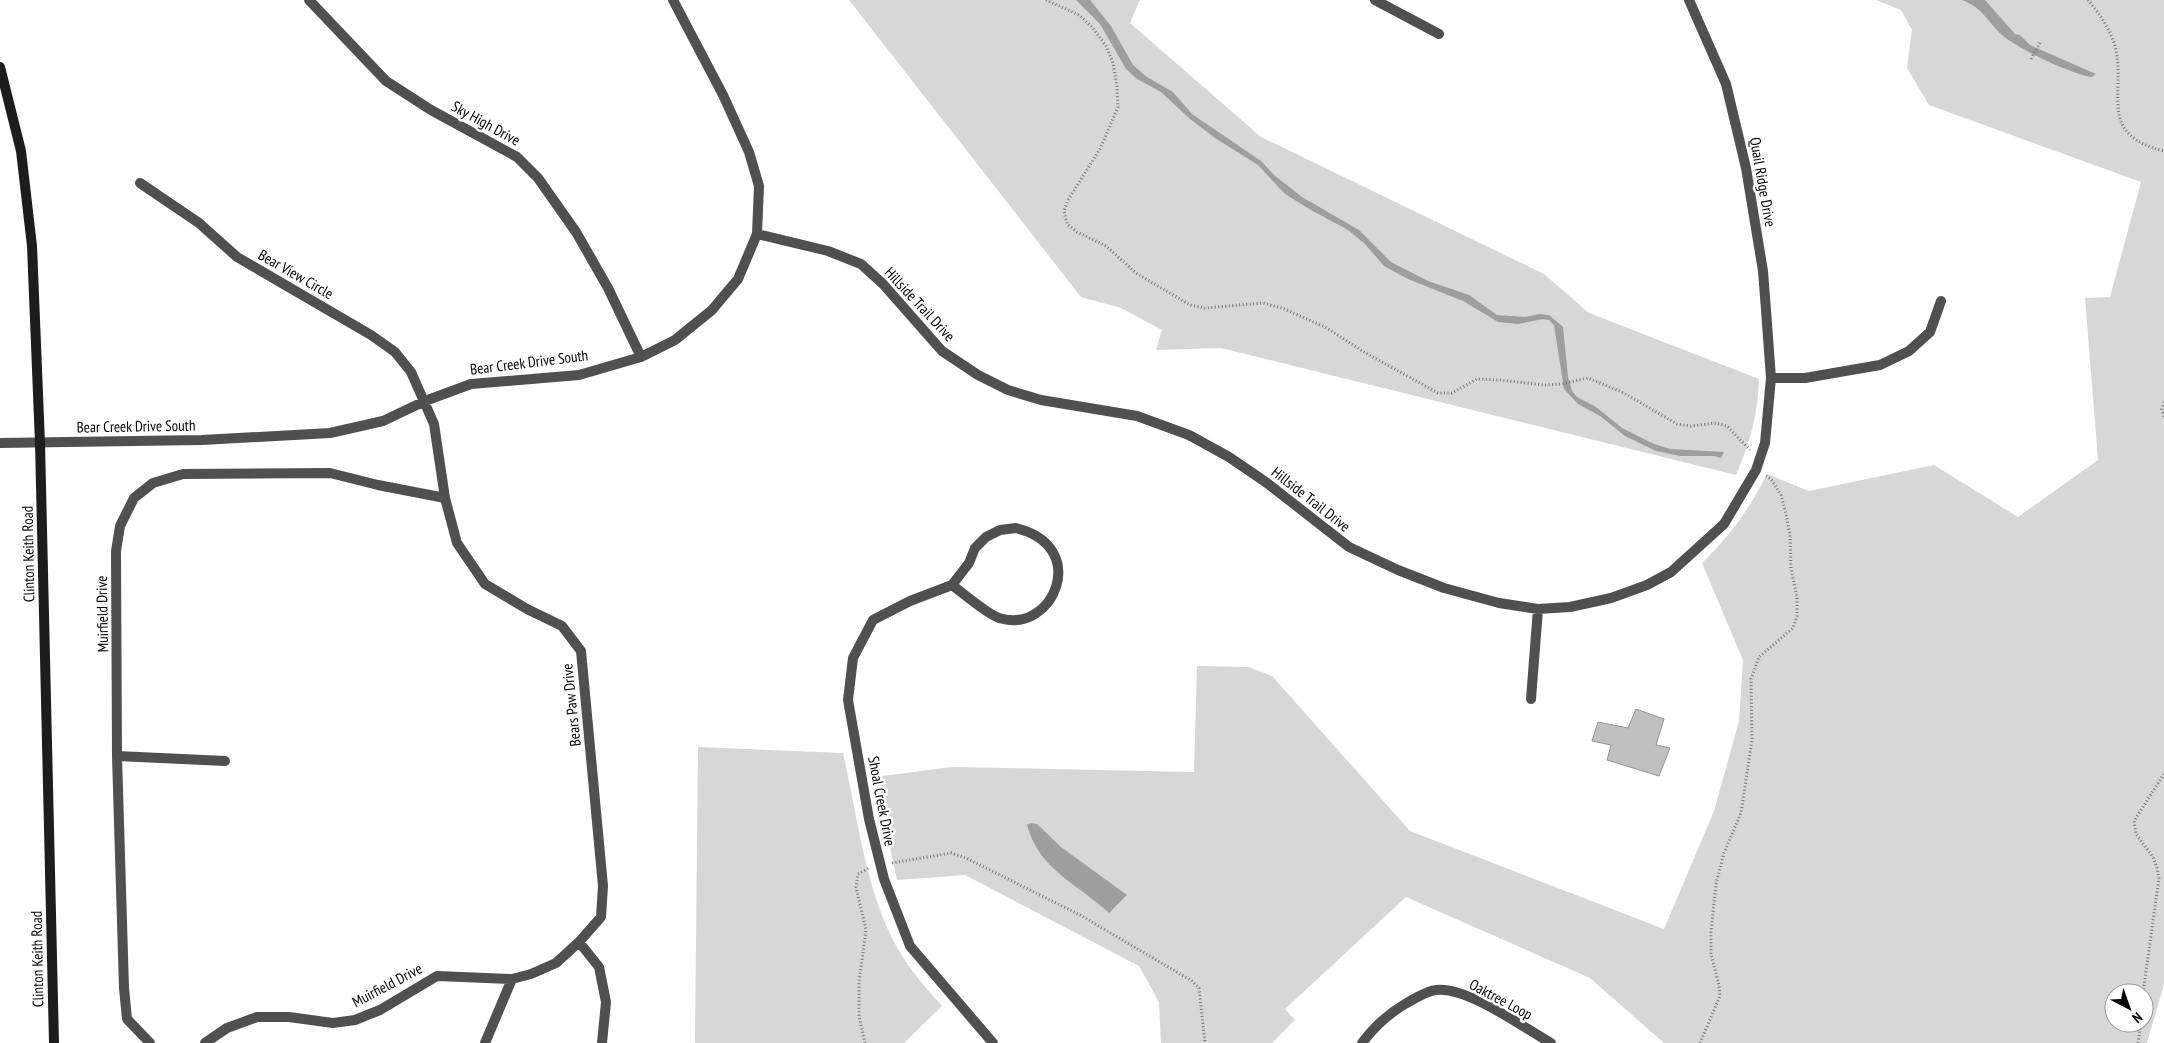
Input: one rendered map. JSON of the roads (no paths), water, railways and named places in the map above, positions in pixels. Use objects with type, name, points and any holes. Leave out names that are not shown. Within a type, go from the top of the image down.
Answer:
[{"type":"main road","name":"Clinton Keith Road","points":[[0,67],[21,151],[32,246],[40,443],[54,1043]]},
{"type":"street","name":"Sky High Drive","points":[[309,0],[386,81],[431,110],[517,157],[538,178],[576,232],[608,288],[641,356]]},
{"type":"street","name":"Bear Creek Drive South","points":[[0,443],[202,440],[330,432],[384,421],[425,401],[471,384],[579,374],[641,356],[675,340],[712,310],[738,279],[757,234],[759,186],[749,152],[723,95],[673,0]]},
{"type":"street","points":[[1375,0],[1438,34]]},
{"type":"street","name":"Quail Ridge Drive","points":[[1689,0],[1726,84],[1737,124],[1763,271],[1771,378]]},
{"type":"street","name":"Bear View Circle","points":[[140,183],[199,223],[237,257],[371,335],[396,352],[411,372],[425,401]]},
{"type":"street","name":"Hillside Trail Drive","points":[[757,234],[828,250],[860,264],[882,284],[942,351],[978,376],[1008,390],[1041,400],[1137,416],[1188,435],[1229,457],[1267,483],[1349,546],[1398,570],[1444,588],[1499,603],[1538,609],[1570,607],[1610,598],[1647,585],[1671,572],[1724,524],[1758,464],[1765,443],[1771,378]]},
{"type":"street","points":[[1771,378],[1805,378],[1880,365],[1909,351],[1930,332],[1941,300]]},
{"type":"street","name":"Bears Paw Drive","points":[[425,401],[434,424],[445,498],[457,543],[485,584],[527,609],[562,626],[581,651],[603,886],[601,916],[579,942]]},
{"type":"street","name":"Muirfield Drive","points":[[150,1043],[127,1020],[124,988],[117,756],[116,551],[120,526],[134,498],[153,483],[183,474],[330,473],[378,486],[445,498]]},
{"type":"street","points":[[1016,528],[1032,532],[1050,547],[1059,569],[1058,585],[1051,599],[1040,611],[1026,618],[1013,620],[1000,618],[988,612],[952,585],[969,563],[975,548],[986,537],[1000,530],[1016,528]]},
{"type":"street","name":"Shoal Creek Drive","points":[[952,585],[910,601],[873,620],[853,658],[848,700],[869,818],[880,865],[910,946],[993,1043]]},
{"type":"street","points":[[1531,700],[1538,609]]},
{"type":"street","points":[[117,756],[225,761]]},
{"type":"street","points":[[579,942],[599,967],[606,1002],[602,1043]]},
{"type":"street","name":"Muirfield Drive","points":[[205,1043],[227,1028],[257,1017],[289,1017],[333,1023],[355,1020],[380,1010],[437,976],[512,979],[531,974],[556,962],[579,942]]},
{"type":"street","points":[[485,1043],[512,979]]},
{"type":"street","name":"Oaktree Loop","points":[[1362,1043],[1370,1032],[1391,1012],[1415,998],[1436,990],[1462,993],[1551,1043]]}]
